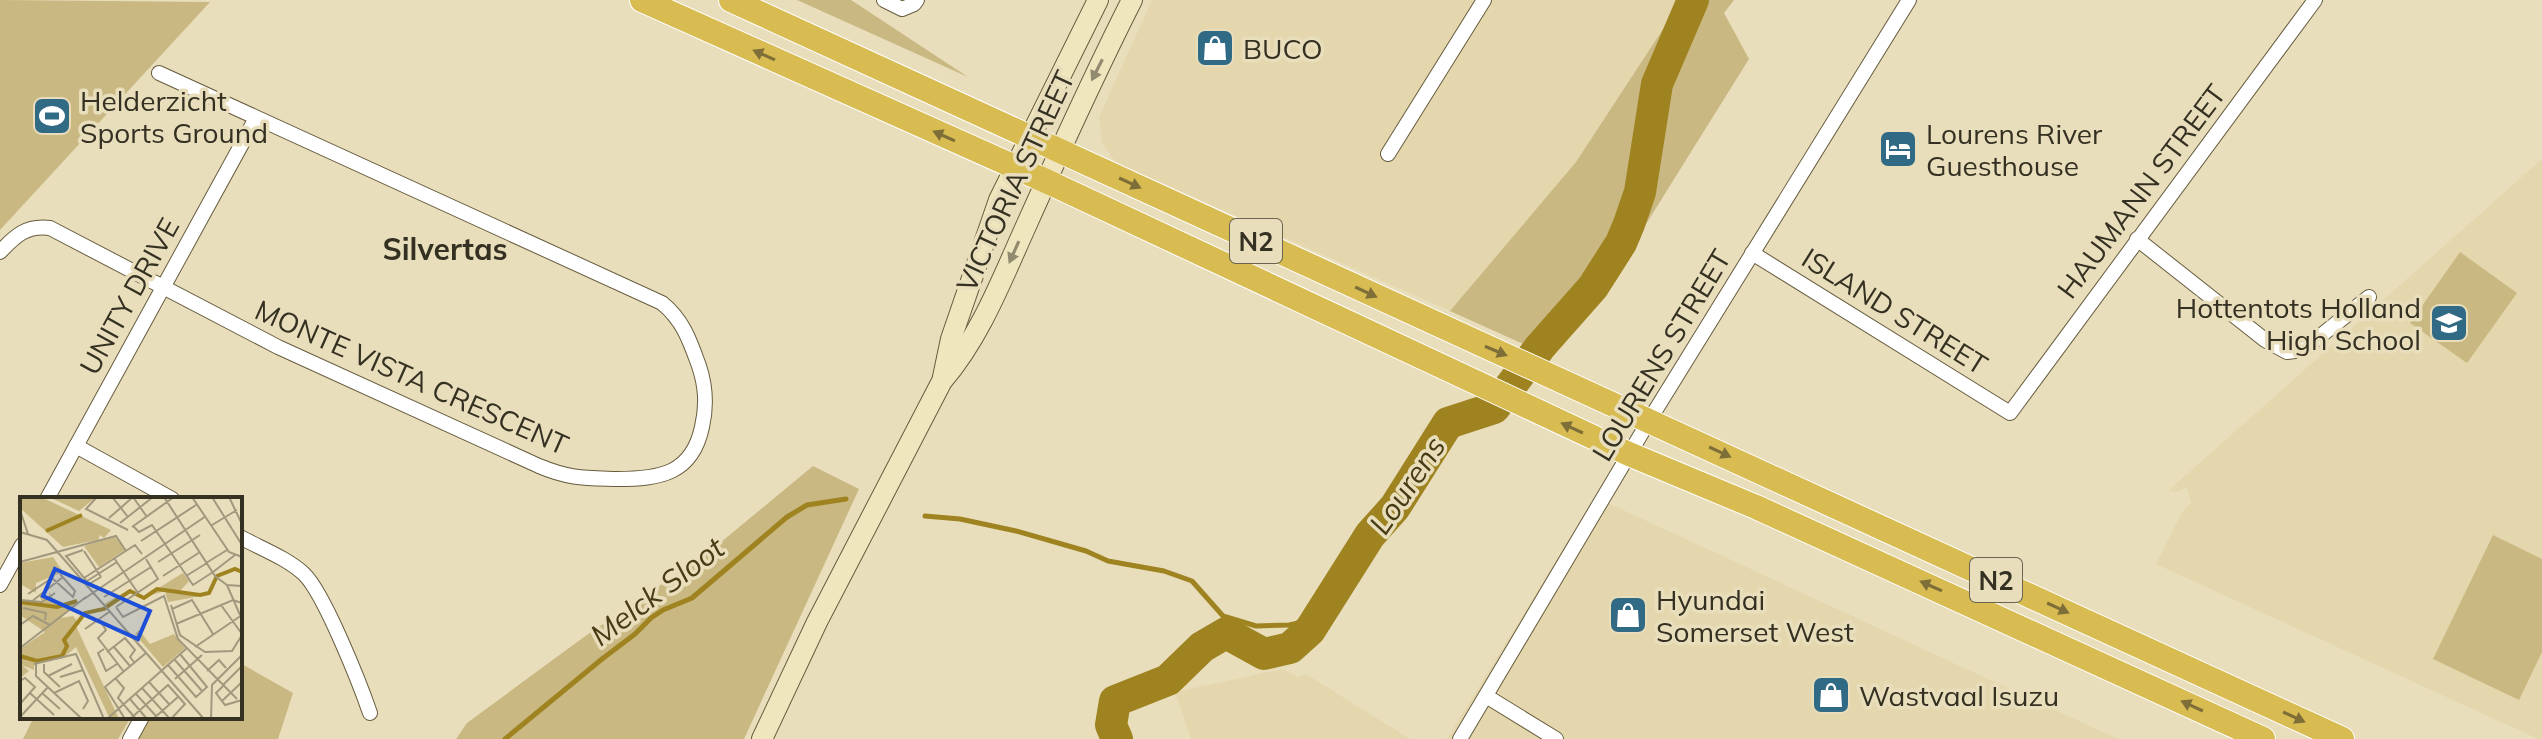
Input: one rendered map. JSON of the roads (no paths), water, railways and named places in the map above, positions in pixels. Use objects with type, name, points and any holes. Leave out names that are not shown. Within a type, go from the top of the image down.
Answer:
[{"type":"highway","name":"N2","points":[[642,0],[1046,181],[1629,454],[1770,513],[2263,739]]},
{"type":"highway","name":"N2","points":[[731,0],[2342,739]]},
{"type":"main road","name":"VICTORIA STREET","points":[[942,381],[951,339],[999,200],[1098,0]]},
{"type":"main road","name":"VICTORIA STREET","points":[[762,739],[817,622],[942,381],[965,350],[992,301],[1059,150],[1132,0]]},
{"type":"street","points":[[884,0],[902,9],[916,2]]},
{"type":"street","points":[[1388,154],[1484,0]]},
{"type":"street","name":"LOURENS STREET","points":[[1460,739],[1650,419],[1909,0]]},
{"type":"street","name":"HAUMANN STREET","points":[[2010,413],[2315,0]]},
{"type":"street","name":"MONTE VISTA CRESCENT","points":[[0,252],[15,236],[31,228],[50,228],[290,353],[539,466],[572,478],[654,477],[680,466],[693,451],[706,412],[705,386],[682,322],[662,303],[159,73]]},
{"type":"street","name":"UNITY DRIVE","points":[[48,497],[256,118]]},
{"type":"street","points":[[2137,239],[2265,340],[2287,352],[2303,350],[2369,297]]},
{"type":"street","name":"ISLAND STREET","points":[[1752,253],[2010,413]]},
{"type":"street","points":[[76,446],[168,497]]},
{"type":"street","points":[[242,539],[298,569],[312,583],[362,688],[370,713]]},
{"type":"street","points":[[0,585],[20,549]]},
{"type":"street","points":[[1486,696],[1556,739]]},
{"type":"street","points":[[130,739],[141,719]]},
{"type":"waterway","name":"Lourens","points":[[1117,739],[1111,725],[1115,701],[1168,680],[1202,647],[1226,633],[1264,654],[1290,648],[1310,630],[1370,535],[1395,507],[1448,423],[1494,408],[1540,347],[1593,287],[1621,243],[1629,224],[1640,192],[1657,84],[1693,0]]},
{"type":"waterway","name":"Melck Sloot","points":[[505,739],[651,618],[692,598],[787,517],[807,505],[846,499]]},
{"type":"waterway","name":"Melck Sloot","points":[[925,516],[960,519],[1016,531],[1086,551],[1108,561],[1164,571],[1192,581],[1223,616],[1256,626],[1289,625],[1317,619]]},
{"type":"place","name":"BUCO","points":[[1215,48]]},
{"type":"place","name":"Helderzicht Sports Ground","points":[[52,116]]},
{"type":"place","name":"Lourens River Guesthouse","points":[[1898,149]]},
{"type":"place","name":"Hottentots Holland High School","points":[[2449,323]]},
{"type":"place","name":"Hyundai Somerset West","points":[[1628,615]]},
{"type":"place","name":"Wastvaal Isuzu","points":[[1831,695]]},
{"type":"district","name":"Silvertas","points":[[445,249]]}]
